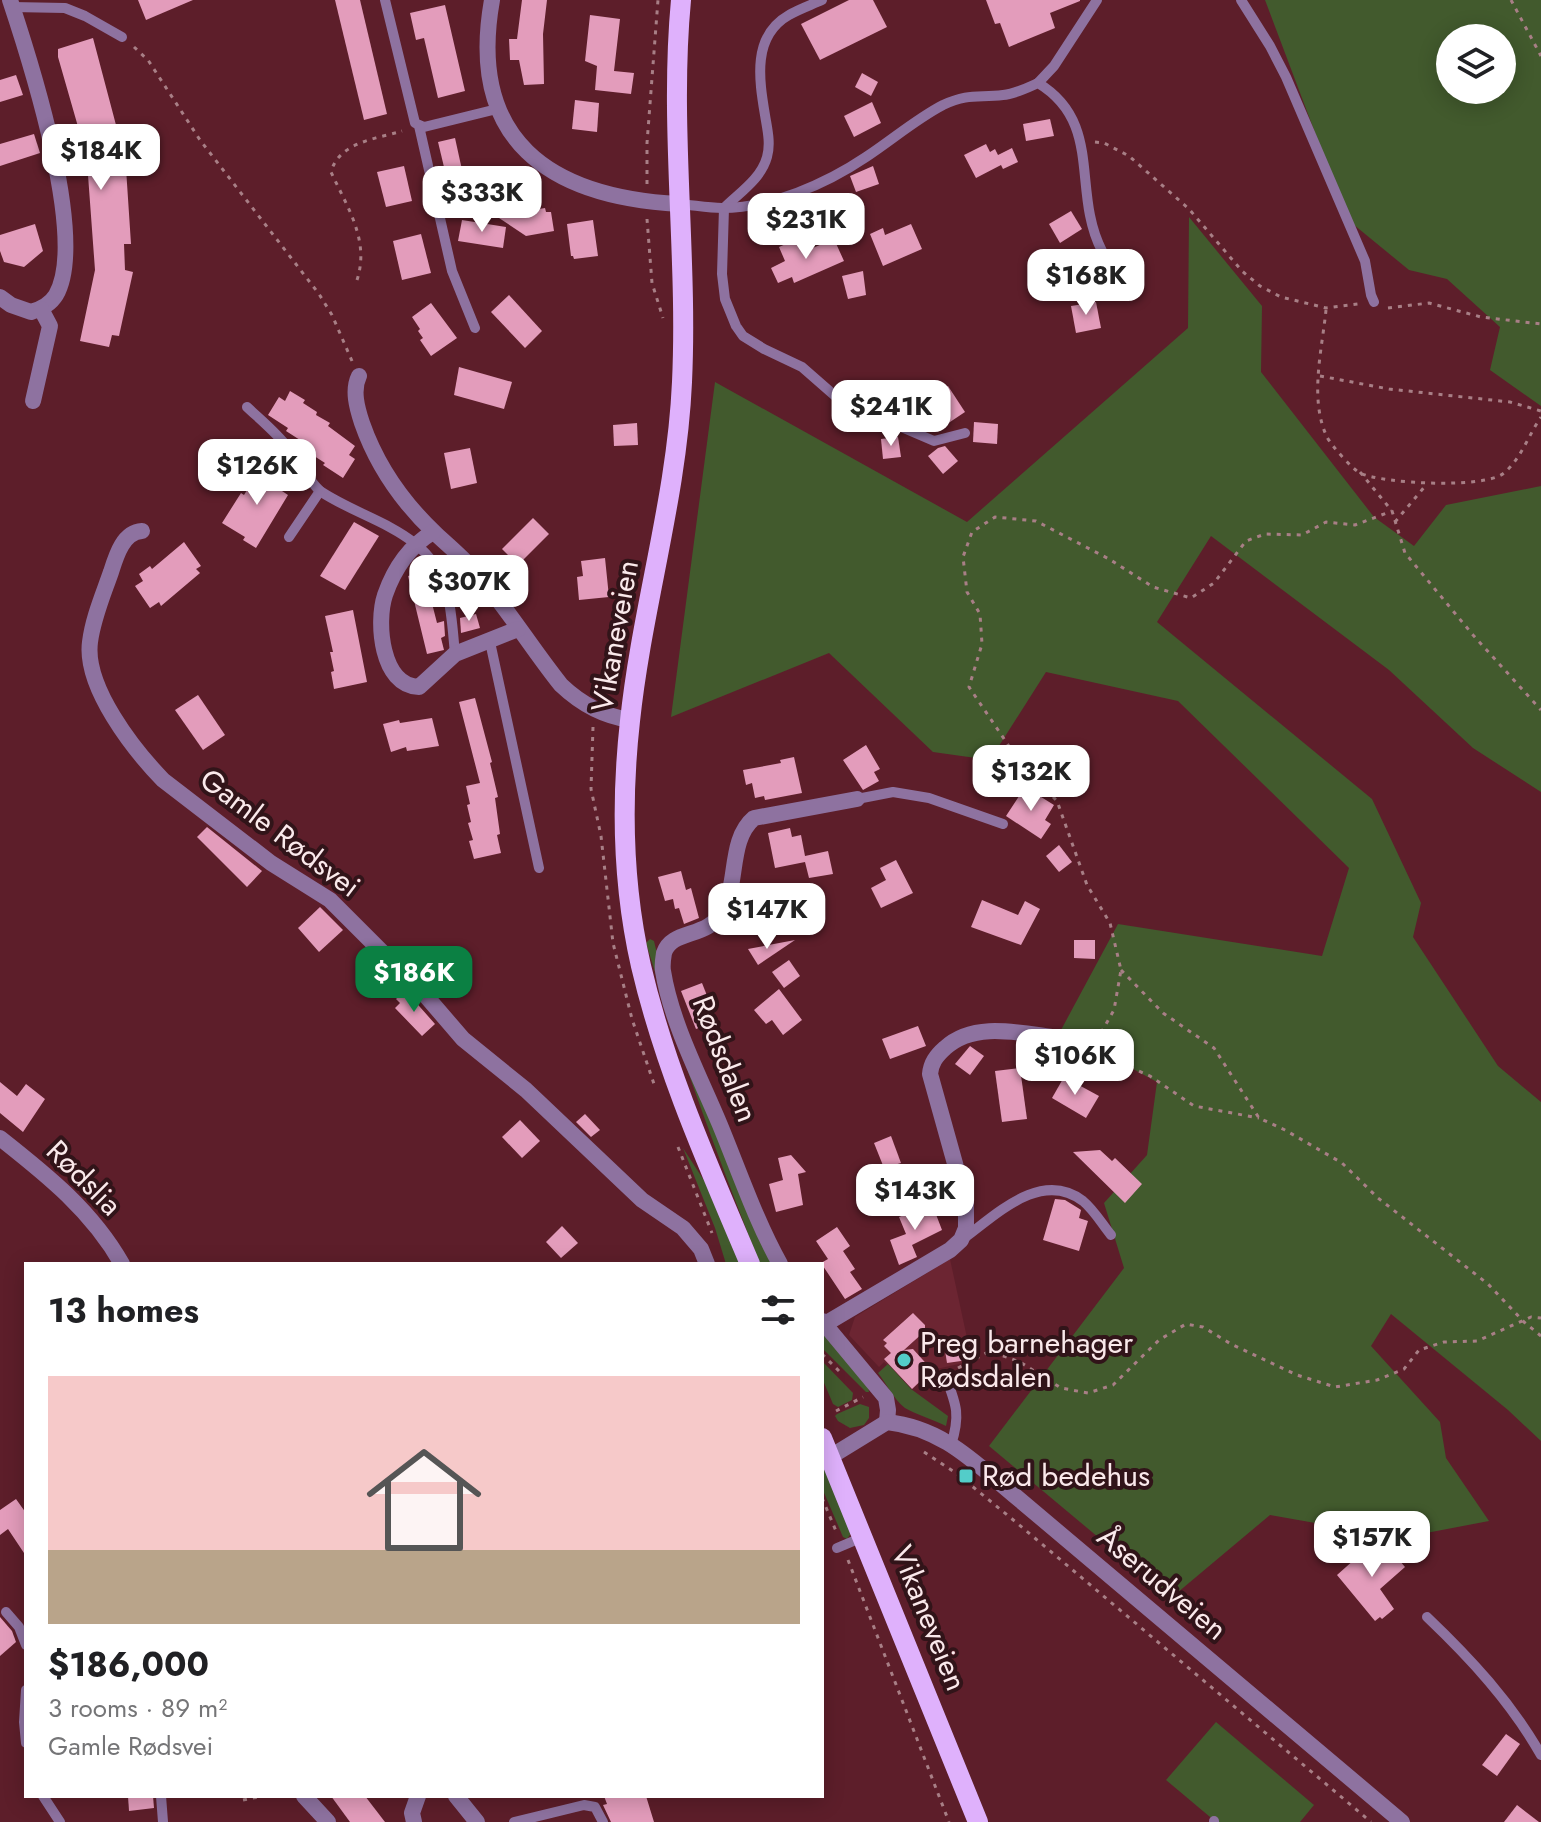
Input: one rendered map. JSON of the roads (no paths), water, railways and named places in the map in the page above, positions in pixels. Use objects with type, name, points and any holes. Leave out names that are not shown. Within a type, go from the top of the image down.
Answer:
[{"type":"main road","name":"Vikaneveien","points":[[681,0],[677,74],[683,380],[678,444],[630,720],[625,829],[628,877],[641,964],[672,1070],[749,1262]]},
{"type":"main road","name":"Vikaneveien","points":[[826,1448],[978,1822]]},
{"type":"street","points":[[492,0],[487,46],[492,93],[513,138],[550,170],[608,194],[647,202],[679,204]]},
{"type":"street","points":[[0,297],[23,311],[41,309],[57,294],[62,278],[64,243],[61,196],[51,140],[11,3]]},
{"type":"street","points":[[33,401],[50,326],[41,309]]},
{"type":"street","points":[[359,376],[356,395],[369,443],[381,468],[398,492],[433,532],[478,575],[573,696],[596,710],[630,720]]},
{"type":"street","name":"Gamle Rødsvei","points":[[142,531],[128,536],[115,559],[95,620],[89,657],[95,680],[107,703],[148,764],[163,780],[271,863],[330,900],[426,996],[463,1039],[526,1090],[642,1200],[683,1228],[701,1249],[706,1262]]},
{"type":"street","points":[[433,532],[417,543],[404,558],[382,607],[381,622],[390,667],[399,680],[419,687],[455,654],[518,629]]},
{"type":"street","name":"Rødsdalen","points":[[779,1262],[693,1060],[667,984],[663,957],[673,939],[700,932],[718,919],[733,882],[743,829],[754,818],[857,799]]},
{"type":"street","points":[[824,1321],[925,1266],[961,1240],[968,1217],[966,1203],[930,1074],[933,1061],[950,1043],[982,1031],[1068,1041]]},
{"type":"street","name":"Rødslia","points":[[0,1138],[77,1203],[100,1230],[121,1262]]},
{"type":"street","points":[[824,1323],[886,1398],[888,1410],[887,1422],[826,1448]]},
{"type":"street","name":"Åserudveien","points":[[887,1422],[918,1427],[951,1445],[1402,1822]]},
{"type":"street","points":[[306,1798],[328,1822]]},
{"type":"street","points":[[414,1822],[412,1813],[417,1798]]},
{"type":"street","points":[[458,1798],[477,1822]]},
{"type":"lane","points":[[385,0],[452,271],[475,328]]},
{"type":"lane","points":[[822,0],[788,15],[776,24],[764,45],[759,71],[768,132],[767,157],[752,182],[724,208],[722,274],[725,299],[743,336],[802,367],[850,409],[872,423],[899,426],[934,441],[965,433]]},
{"type":"lane","points":[[679,204],[724,208],[778,198],[818,183],[867,156],[942,106],[980,94],[1001,96],[1038,83],[1072,41],[1097,0]]},
{"type":"lane","points":[[1241,0],[1286,77],[1365,261],[1374,302]]},
{"type":"lane","points":[[11,3],[65,8],[122,37]]},
{"type":"lane","points":[[1038,83],[1053,92],[1075,120],[1089,219],[1102,251]]},
{"type":"lane","points":[[417,124],[497,109]]},
{"type":"lane","points":[[247,407],[292,452],[311,483],[320,491],[417,543],[442,579],[448,596],[455,654]]},
{"type":"lane","points":[[289,537],[320,491]]},
{"type":"lane","points":[[490,642],[539,868]]},
{"type":"lane","points":[[857,799],[893,792],[906,794],[956,806],[1003,824]]},
{"type":"lane","points":[[961,1240],[1021,1198],[1041,1190],[1080,1199],[1111,1235]]},
{"type":"lane","points":[[945,1375],[958,1417],[951,1445]]},
{"type":"lane","points":[[840,1547],[863,1537]]},
{"type":"lane","points":[[6,1612],[19,1627],[24,1640]]},
{"type":"lane","points":[[1427,1617],[1473,1661],[1531,1737],[1541,1755]]},
{"type":"lane","points":[[44,1798],[60,1822]]},
{"type":"lane","points":[[161,1798],[163,1822]]},
{"type":"lane","points":[[514,1822],[574,1801],[595,1807],[603,1822]]},
{"type":"place","name":"Preg barnehager Rødsdalen","points":[[904,1360]]},
{"type":"place","name":"Rød bedehus","points":[[966,1476]]}]
